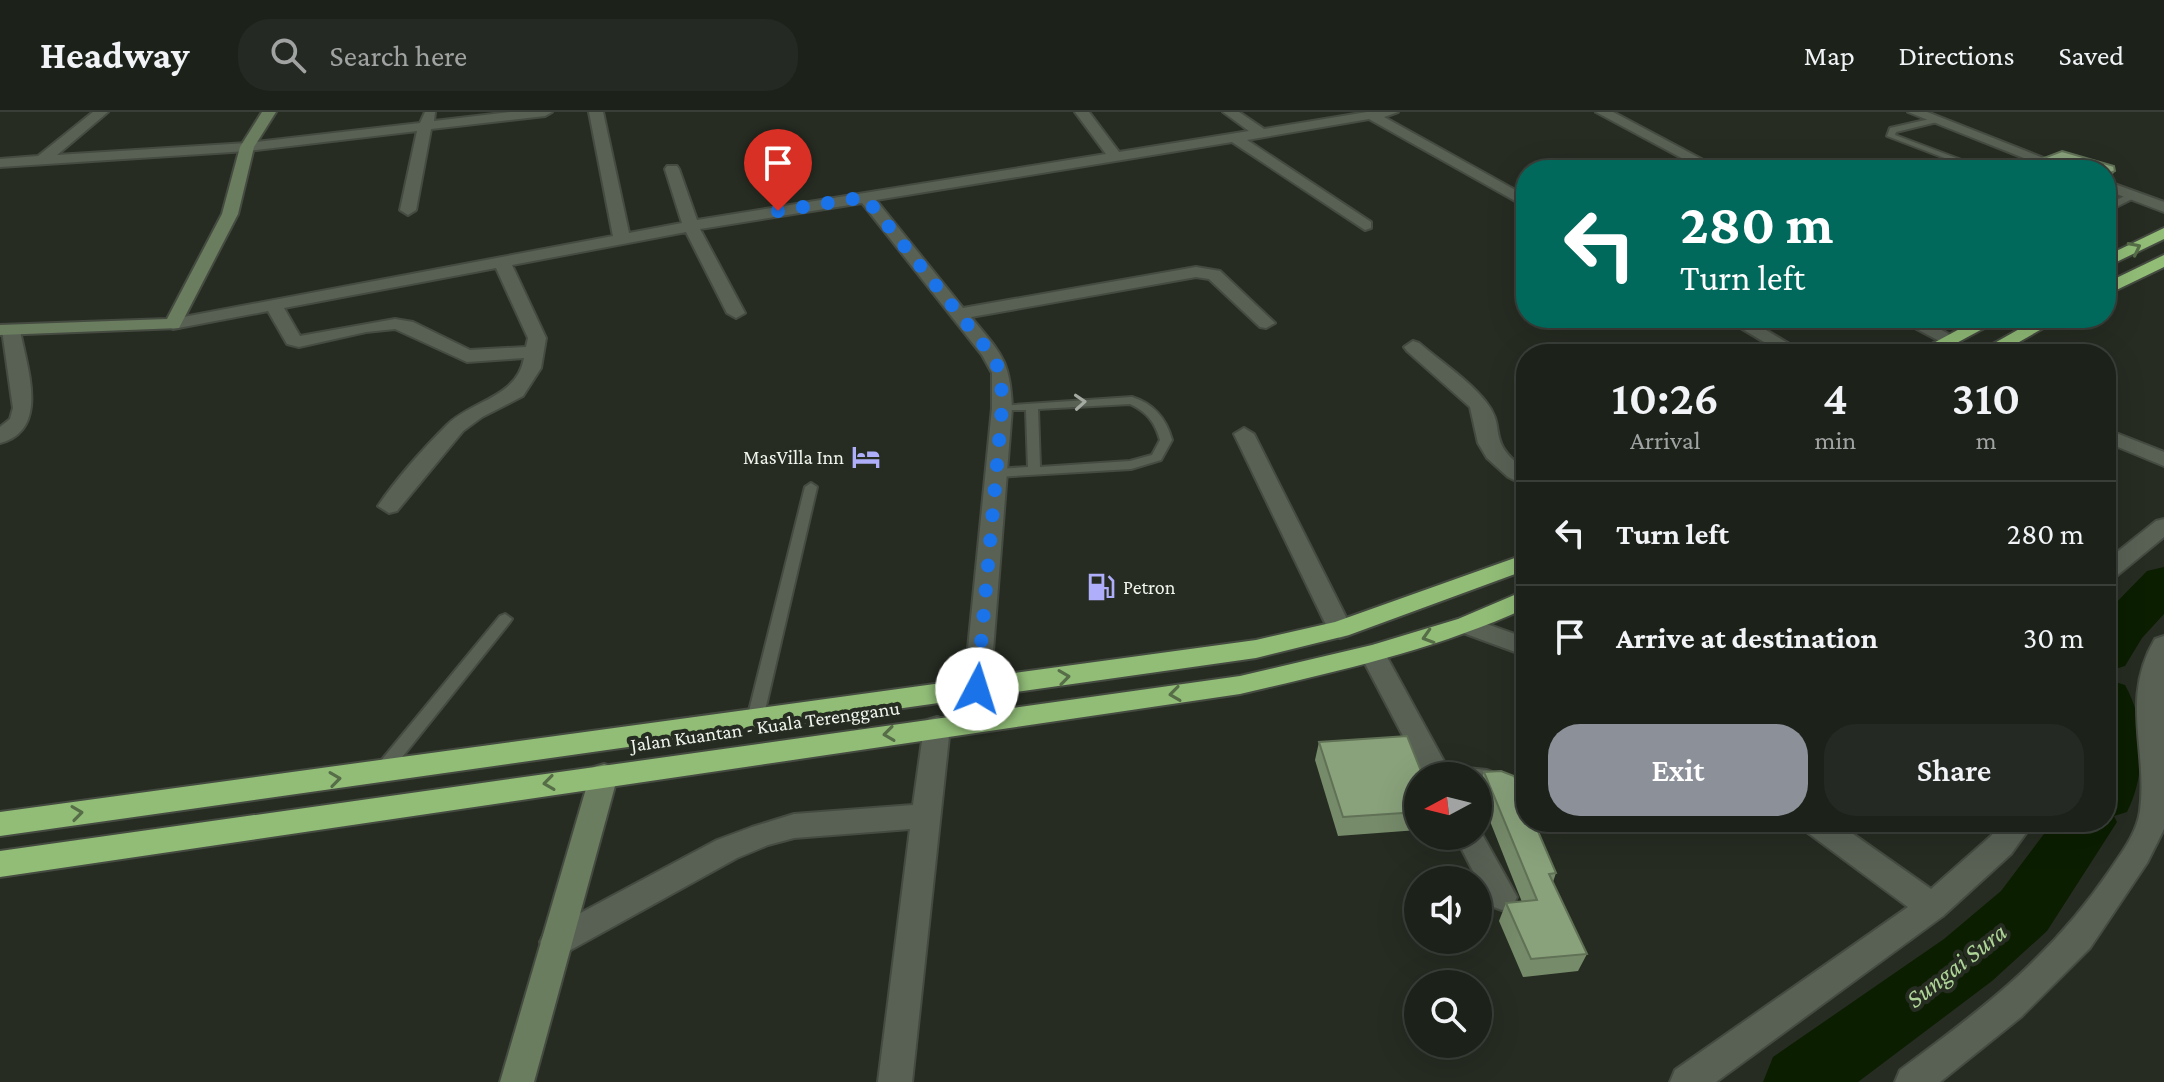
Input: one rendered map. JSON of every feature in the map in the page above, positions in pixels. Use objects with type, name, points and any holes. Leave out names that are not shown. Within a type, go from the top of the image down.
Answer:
[{"type":"highway","points":[[2116,257],[2164,233]]},
{"type":"highway","points":[[2116,285],[2162,262]]},
{"type":"highway","points":[[1943,344],[1974,328]]},
{"type":"highway","points":[[2003,344],[2033,328]]},
{"type":"highway","name":"Jalan Kuantan - Kuala Terengganu","points":[[0,824],[1256,649],[1340,629],[1516,566]]},
{"type":"highway","name":"Jalan Kuantan - Kuala Terengganu","points":[[0,864],[1240,685],[1373,654],[1467,625],[1516,603]]},
{"type":"street","points":[[41,161],[101,112]]},
{"type":"street","points":[[173,324],[230,214],[247,147],[269,112]]},
{"type":"street","points":[[0,163],[247,147],[428,119],[545,112]]},
{"type":"street","points":[[596,112],[622,239]]},
{"type":"street","points":[[1082,112],[1115,157]]},
{"type":"street","points":[[1230,112],[1261,133]]},
{"type":"street","points":[[0,437],[19,422],[23,408],[5,330],[173,324],[691,226],[1235,138],[1338,116],[1391,112]]},
{"type":"street","points":[[1603,112],[1696,160]]},
{"type":"street","points":[[1915,112],[2034,160]]},
{"type":"street","points":[[1371,115],[1516,196]]},
{"type":"street","points":[[408,210],[428,119]]},
{"type":"street","points":[[1235,138],[1365,225]]},
{"type":"street","points":[[672,169],[691,226],[736,313]]},
{"type":"street","points":[[2116,189],[2164,207]]},
{"type":"street","points":[[865,197],[991,354],[1001,373],[1002,408],[977,689]]},
{"type":"street","points":[[389,506],[456,427],[475,413],[516,392],[532,368],[537,338],[501,260]]},
{"type":"street","points":[[958,314],[1196,272],[1214,275],[1266,323]]},
{"type":"street","points":[[273,305],[293,340],[299,342],[395,324],[407,326],[467,356],[536,352]]},
{"type":"street","points":[[1751,328],[1779,344]]},
{"type":"street","points":[[1926,328],[1951,340]]},
{"type":"street","points":[[1413,347],[1478,404],[1485,414],[1488,445],[1516,473]]},
{"type":"street","points":[[1244,434],[1340,629]]},
{"type":"street","points":[[2116,439],[2164,460]]},
{"type":"street","points":[[2116,565],[2164,526]]},
{"type":"street","points":[[1467,625],[1516,643]]},
{"type":"street","points":[[1915,1081],[2063,956],[2091,922],[2159,817],[2150,685],[2152,668],[2164,645]]},
{"type":"street","points":[[1373,654],[1431,762]]},
{"type":"street","points":[[895,1082],[937,727]]},
{"type":"street","points":[[517,1082],[604,775]]},
{"type":"street","points":[[556,942],[727,849],[762,835],[794,826],[927,816]]},
{"type":"street","points":[[1828,832],[1932,907]]},
{"type":"street","points":[[1687,1082],[1932,907],[2001,845],[2011,832]]},
{"type":"street","points":[[1477,850],[1502,897]]},
{"type":"lane","points":[[1934,120],[1893,130],[1891,136],[1957,160]]},
{"type":"lane","points":[[2116,204],[2133,195]]},
{"type":"lane","points":[[996,473],[1131,465],[1157,457],[1166,440],[1160,419],[1150,409],[1132,400],[1002,408]]},
{"type":"lane","points":[[1032,405],[1034,470]]},
{"type":"lane","points":[[755,719],[811,487]]},
{"type":"lane","points":[[381,772],[505,619]]},
{"type":"lane","points":[[1492,778],[1516,788]]},
{"type":"building","points":[[2062,151],[2093,160],[2039,160]]},
{"type":"building","points":[[1407,736],[1417,762],[1404,762],[1404,813],[1343,817],[1319,742]]},
{"type":"building","points":[[1492,772],[1514,776],[1516,832],[1538,832],[1556,873],[1549,874],[1587,954],[1531,959],[1506,903],[1537,900],[1492,791]]},
{"type":"waterway","name":"Sungai Sura","points":[[2116,638],[2164,583]]},
{"type":"waterway","name":"Sungai Sura","points":[[1799,1082],[1968,960],[2024,911],[2080,832]]},
{"type":"place","name":"MasVilla Inn","points":[[866,457]]},
{"type":"place","name":"Petron","points":[[1101,587]]},
{"type":"route","points":[[778,211],[865,197],[991,354],[1001,373],[1002,408],[977,689]]}]
